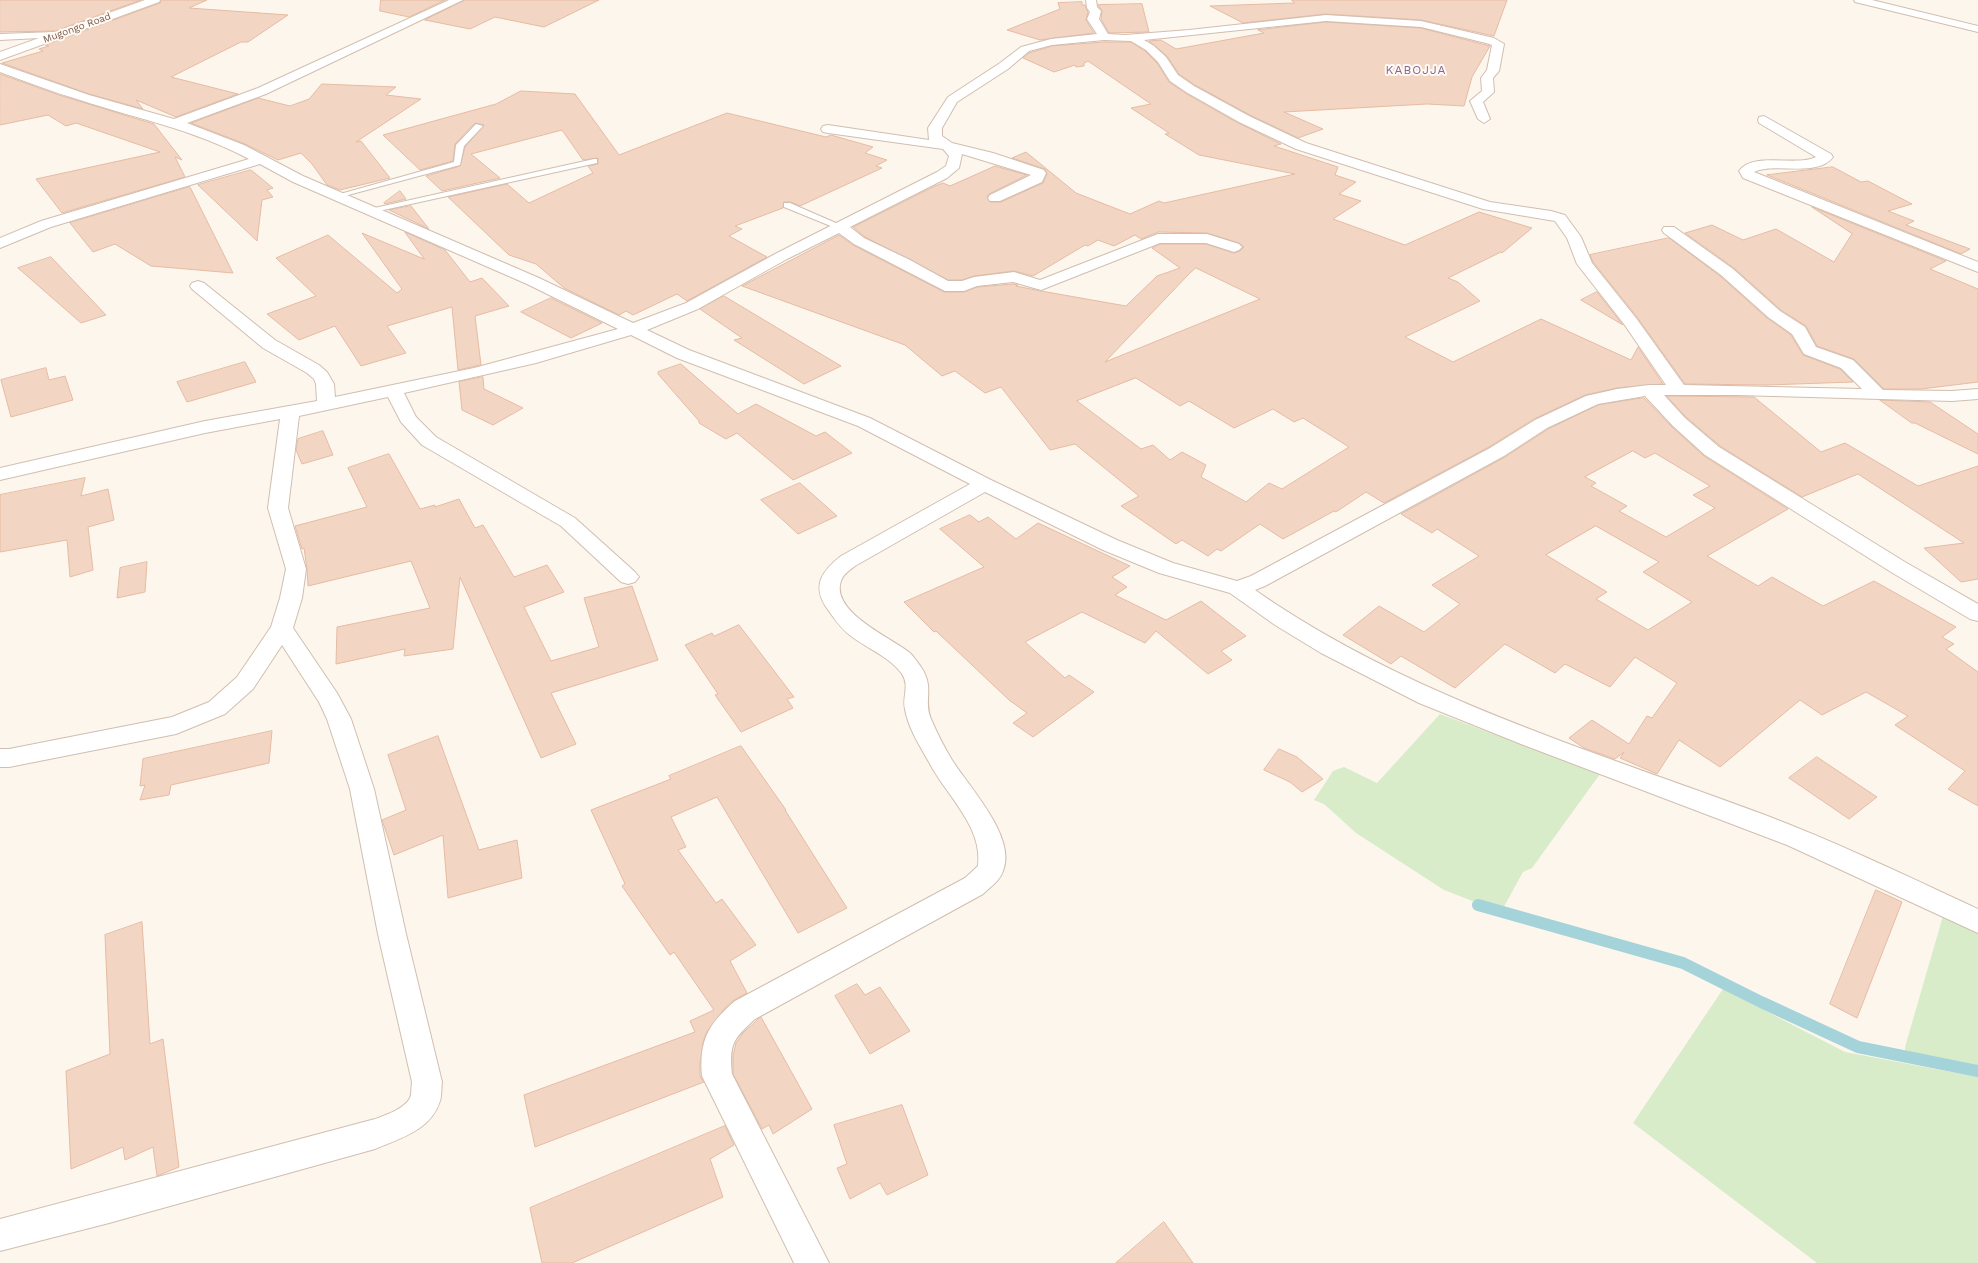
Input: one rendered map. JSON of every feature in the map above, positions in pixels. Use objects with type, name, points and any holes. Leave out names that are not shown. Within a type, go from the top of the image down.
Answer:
[{"type":"street","name":"Mugongo Road","points":[[0,56],[155,0]]},
{"type":"street","points":[[175,123],[262,91],[458,0]]},
{"type":"street","points":[[1091,0],[1092,8],[1096,11],[1093,19],[1104,37]]},
{"type":"street","points":[[1859,0],[1978,30]]},
{"type":"street","points":[[0,474],[205,427],[290,412],[530,360],[634,329],[692,306],[782,256],[942,175],[952,168],[956,155],[947,146],[935,138],[935,128],[952,100],[1004,66],[1026,49],[1039,44],[1104,37],[1136,37],[1261,26],[1326,18],[1422,24],[1476,36],[1498,44],[1493,71],[1487,78],[1488,92],[1476,101],[1484,119]]},
{"type":"street","points":[[0,37],[55,35]]},
{"type":"street","points":[[1136,37],[1137,41],[1157,54],[1174,78],[1244,119],[1301,146],[1488,206],[1551,215],[1560,218],[1574,237],[1585,264],[1630,321],[1679,390]]},
{"type":"street","points":[[0,68],[85,98],[175,123],[262,159],[298,179],[504,267],[684,354],[864,422],[984,484],[1110,545],[1166,568],[1238,588],[1263,607],[1340,652],[1433,700],[1795,838],[1900,884],[1978,922]]},
{"type":"street","points":[[1764,120],[1826,157],[1817,163],[1786,166],[1757,165],[1746,170],[1748,175],[1978,267]]},
{"type":"street","points":[[828,128],[947,146],[988,156],[1039,173],[1037,179],[995,198]]},
{"type":"street","points":[[0,243],[46,224],[262,159]]},
{"type":"street","points":[[841,227],[859,241],[905,263],[945,286],[964,286],[974,282],[1014,277],[1041,285],[1158,239],[1207,238],[1234,247]]},
{"type":"street","points":[[1669,230],[1727,272],[1774,314],[1800,331],[1810,350],[1847,364],[1878,395]]},
{"type":"street","points":[[198,286],[269,344],[314,369],[322,376],[325,384],[326,404]]},
{"type":"street","points":[[394,390],[403,412],[412,427],[429,441],[568,522],[628,577]]},
{"type":"street","points":[[1649,390],[1679,422],[1712,451],[1884,559],[1978,614]]},
{"type":"street","points":[[1238,588],[1258,581],[1497,452],[1541,424],[1572,409],[1604,397],[1649,390],[1738,390],[1952,396],[1978,394]]},
{"type":"street","points":[[0,758],[176,725],[217,708],[245,683],[282,628],[291,598],[296,569],[278,508],[290,412]]},
{"type":"street","points":[[812,1263],[717,1076],[715,1057],[719,1038],[728,1025],[745,1010],[974,886],[991,870],[993,852],[987,832],[942,764],[919,718],[916,708],[918,684],[913,672],[902,659],[859,631],[847,621],[830,596],[830,581],[838,569],[848,561],[984,484]]},
{"type":"street","points":[[0,1235],[109,1207],[376,1134],[415,1114],[425,1101],[427,1082],[392,934],[362,790],[339,719],[329,699],[282,628]]},
{"type":"lane","points":[[337,196],[457,163],[460,145],[479,126]]},
{"type":"lane","points":[[370,211],[594,161]]},
{"type":"lane","points":[[787,205],[841,227]]},
{"type":"green space","points":[[1440,714],[1600,774],[1532,868],[1523,872],[1501,912],[1444,890],[1356,833],[1324,804],[1314,800],[1333,771],[1344,767],[1377,783]]},
{"type":"green space","points":[[1943,916],[1978,932],[1978,1071],[1905,1056],[1905,1047]]},
{"type":"green space","points":[[1723,989],[1845,1052],[1978,1077],[1978,1263],[1817,1263],[1633,1123]]},
{"type":"building","points":[[0,0],[141,0],[55,31],[0,32]]},
{"type":"building","points":[[161,0],[207,0],[189,8],[288,15],[248,42],[241,42],[171,77],[238,94],[176,117],[136,100],[143,109],[89,94],[2,63],[43,51],[39,49],[49,46],[45,45],[160,3]]},
{"type":"building","points":[[381,0],[445,0],[409,17],[380,11]]},
{"type":"building","points":[[465,0],[599,0],[544,27],[495,17],[470,29],[425,20]]},
{"type":"building","points":[[1292,0],[1507,0],[1494,36],[1421,20],[1326,14],[1243,23],[1210,6],[1294,3]]},
{"type":"building","points":[[1082,2],[1082,5],[1085,5],[1088,12],[1086,20],[1094,33],[1040,40],[1007,30],[1060,9],[1058,3]]},
{"type":"building","points":[[1142,4],[1149,32],[1109,33],[1101,19],[1102,11],[1098,5]]},
{"type":"building","points":[[1326,22],[1421,28],[1490,46],[1472,77],[1464,106],[1427,104],[1284,112],[1323,129],[1298,138],[1250,115],[1195,85],[1179,74],[1167,56],[1149,41],[1161,40],[1176,49],[1264,33],[1258,30]]},
{"type":"building","points":[[1104,42],[1131,42],[1145,51],[1157,63],[1169,82],[1185,93],[1238,123],[1281,144],[1274,146],[1338,167],[1335,175],[1356,182],[1339,194],[1361,201],[1333,219],[1405,245],[1479,212],[1532,228],[1502,253],[1501,252],[1448,278],[1458,282],[1480,301],[1405,337],[1453,362],[1541,319],[1631,360],[1638,347],[1663,384],[1617,388],[1585,395],[1534,419],[1489,447],[1384,503],[1366,492],[1336,512],[1334,511],[1283,539],[1260,524],[1221,551],[1217,549],[1208,556],[1182,540],[1176,544],[1121,506],[1139,496],[1075,444],[1050,450],[1001,387],[985,393],[955,371],[942,376],[905,345],[742,286],[839,235],[853,245],[944,292],[964,292],[977,287],[1013,284],[1018,285],[1016,286],[1041,291],[1126,306],[1157,276],[1180,268],[1152,248],[1160,244],[1206,244],[1234,253],[1240,251],[1244,247],[1239,243],[1207,233],[1158,232],[1141,239],[1135,235],[1114,246],[1098,240],[1088,246],[1085,245],[1033,276],[1014,271],[974,276],[962,280],[948,280],[865,237],[853,227],[935,186],[943,183],[950,186],[995,166],[1027,175],[989,194],[987,197],[990,202],[1001,202],[1043,183],[1047,174],[1045,169],[1012,158],[1026,152],[1076,193],[1130,214],[1159,201],[1164,203],[1295,174],[1199,155],[1165,134],[1169,133],[1131,108],[1151,104],[1088,61],[1084,63],[1084,66],[1076,67],[1075,65],[1054,72],[1023,58],[1029,53],[1052,46]],"holes":[[[1196,268],[1260,299],[1105,362],[1189,274]],[[1136,378],[1180,406],[1189,401],[1234,428],[1273,409],[1294,422],[1303,418],[1349,447],[1282,489],[1269,483],[1246,502],[1201,477],[1206,465],[1182,452],[1170,460],[1153,445],[1141,449],[1077,401]]]},
{"type":"building","points":[[0,74],[59,95],[154,124],[182,160],[175,157],[185,177],[62,213],[36,179],[160,152],[76,123],[66,126],[48,115],[0,125]]},
{"type":"building","points":[[322,84],[396,87],[386,95],[421,99],[356,142],[361,141],[390,178],[340,190],[327,185],[312,164],[301,153],[278,160],[245,144],[191,123],[258,98],[290,106],[309,99]]},
{"type":"building","points":[[521,91],[575,94],[619,155],[727,113],[826,137],[831,135],[873,147],[865,153],[887,160],[876,166],[882,168],[800,206],[791,202],[784,202],[783,208],[735,226],[742,229],[729,236],[767,257],[687,301],[677,294],[633,315],[626,311],[619,315],[564,288],[536,264],[509,255],[448,197],[507,184],[529,203],[593,173],[588,166],[598,164],[598,158],[583,160],[562,130],[471,154],[500,178],[442,191],[426,176],[460,166],[465,147],[484,125],[475,123],[455,144],[453,161],[420,170],[383,135],[496,104]]},
{"type":"building","points":[[1833,167],[1861,182],[1868,181],[1912,204],[1888,211],[1914,221],[1906,225],[1970,249],[1961,254],[1767,175]]},
{"type":"building","points":[[251,170],[273,188],[267,190],[273,197],[262,200],[257,241],[198,185]]},
{"type":"building","points":[[190,187],[233,273],[151,266],[115,244],[93,252],[70,223]]},
{"type":"building","points":[[400,191],[406,199],[384,203]]},
{"type":"building","points":[[411,206],[429,229],[389,210]]},
{"type":"building","points":[[1812,207],[1946,261],[1930,269],[1978,289],[1978,382],[1921,389],[1884,389],[1854,359],[1817,346],[1806,326],[1781,310],[1734,268],[1685,233],[1712,225],[1743,240],[1776,229],[1834,262],[1852,234]]},
{"type":"building","points":[[405,232],[445,250],[470,282],[482,278],[509,306],[475,316],[481,365],[458,370],[452,307],[387,326],[406,353],[361,366],[335,326],[299,340],[267,314],[316,296],[276,258],[328,235],[397,293],[402,289],[362,233],[424,259]]},
{"type":"building","points":[[1669,238],[1720,276],[1767,318],[1791,335],[1803,355],[1840,369],[1853,382],[1767,385],[1685,384],[1637,317],[1593,262],[1590,255]]},
{"type":"building","points":[[51,257],[106,315],[81,323],[18,268]]},
{"type":"building","points":[[1597,292],[1623,325],[1581,300]]},
{"type":"building","points":[[724,296],[841,366],[804,384],[734,340],[742,338],[700,309]]},
{"type":"building","points":[[551,298],[602,323],[571,338],[521,312]]},
{"type":"building","points":[[245,362],[256,382],[187,402],[177,382]]},
{"type":"building","points":[[681,364],[738,414],[756,404],[816,436],[825,432],[852,453],[793,480],[737,433],[726,439],[699,423],[699,421],[658,374],[658,372]]},
{"type":"building","points":[[46,368],[49,380],[65,376],[73,400],[11,417],[1,380]]},
{"type":"building","points":[[483,377],[484,389],[523,408],[493,425],[462,410],[459,382]]},
{"type":"building","points":[[1667,396],[1754,397],[1821,452],[1845,443],[1918,486],[1978,466],[1978,579],[1961,582],[1924,548],[1964,543],[1858,474],[1802,497],[1720,446],[1686,417]]},
{"type":"building","points":[[1644,398],[1672,427],[1704,456],[1788,509],[1707,556],[1758,586],[1772,577],[1823,606],[1874,581],[1956,627],[1942,637],[1954,644],[1946,649],[1978,672],[1978,806],[1948,789],[1965,771],[1895,725],[1908,716],[1866,692],[1822,715],[1800,700],[1720,767],[1679,740],[1657,774],[1620,758],[1624,752],[1615,759],[1584,748],[1569,738],[1592,720],[1629,744],[1647,716],[1652,718],[1677,683],[1635,657],[1610,687],[1565,664],[1555,673],[1505,644],[1455,688],[1401,656],[1391,664],[1343,635],[1379,606],[1424,632],[1460,604],[1432,585],[1479,556],[1437,529],[1432,533],[1401,514],[1505,457],[1548,429],[1598,405]],"holes":[[[1633,451],[1645,458],[1655,453],[1710,486],[1693,495],[1715,508],[1666,537],[1619,511],[1627,506],[1591,486],[1596,483],[1585,477]],[[1596,526],[1659,562],[1643,572],[1692,602],[1648,630],[1596,599],[1607,592],[1546,555]]]},
{"type":"building","points":[[1880,400],[1930,402],[1978,434],[1978,454],[1915,423],[1912,423]]},
{"type":"building","points":[[323,431],[333,455],[302,464],[296,450],[298,439]]},
{"type":"building","points":[[389,454],[420,509],[435,505],[435,507],[459,499],[475,528],[483,525],[514,577],[547,565],[564,592],[524,607],[551,661],[599,647],[584,598],[632,586],[658,660],[551,693],[576,744],[541,758],[460,577],[453,649],[404,656],[405,649],[336,664],[337,627],[430,608],[411,561],[308,586],[304,548],[302,549],[295,526],[367,507],[348,468]]},
{"type":"building","points":[[85,478],[81,496],[108,489],[114,520],[88,527],[93,570],[70,577],[67,540],[0,552],[0,495]]},
{"type":"building","points":[[800,483],[837,516],[798,534],[761,500]]},
{"type":"building","points":[[970,515],[979,522],[988,517],[1016,539],[1038,523],[1130,566],[1112,577],[1127,587],[1115,595],[1166,620],[1201,601],[1246,636],[1221,651],[1232,660],[1208,674],[1156,631],[1145,643],[1082,612],[1025,642],[1065,678],[1069,675],[1094,692],[1033,737],[1013,723],[1027,713],[1009,700],[936,631],[934,632],[904,602],[984,567],[940,529]]},
{"type":"building","points":[[147,562],[145,592],[117,598],[120,568]]},
{"type":"building","points":[[739,625],[794,697],[787,699],[793,708],[741,732],[715,695],[718,694],[685,645],[712,633],[714,636]]},
{"type":"building","points":[[272,731],[269,763],[171,785],[169,795],[140,800],[145,785],[140,786],[143,759]]},
{"type":"building","points":[[438,736],[479,850],[517,840],[522,878],[448,898],[443,835],[394,855],[382,820],[406,810],[388,755]]},
{"type":"building","points":[[741,746],[786,810],[847,908],[798,933],[717,797],[671,817],[686,847],[678,850],[716,903],[722,899],[756,945],[730,961],[747,993],[734,1000],[725,1008],[706,1033],[700,1064],[700,1076],[704,1082],[535,1147],[524,1095],[695,1032],[690,1021],[714,1010],[674,952],[670,955],[622,886],[625,884],[591,810],[671,779],[669,776]]},
{"type":"building","points":[[1279,749],[1297,757],[1323,779],[1302,792],[1290,782],[1264,770]]},
{"type":"building","points":[[1817,757],[1877,797],[1849,819],[1789,778]]},
{"type":"building","points":[[1876,890],[1902,902],[1857,1018],[1830,1004]]},
{"type":"building","points":[[142,922],[150,1044],[163,1039],[179,1167],[157,1176],[153,1147],[125,1160],[123,1147],[71,1169],[66,1071],[110,1054],[105,935]]},
{"type":"building","points":[[857,984],[865,995],[880,987],[910,1031],[870,1054],[835,996]]},
{"type":"building","points":[[761,1017],[812,1109],[773,1134],[769,1125],[762,1129],[733,1074],[733,1056],[736,1043],[743,1033]]},
{"type":"building","points":[[902,1105],[928,1175],[887,1195],[880,1183],[850,1199],[837,1168],[847,1164],[834,1125]]},
{"type":"building","points":[[725,1126],[734,1145],[710,1159],[723,1197],[572,1263],[542,1263],[530,1208]]},
{"type":"building","points":[[1164,1222],[1193,1263],[1116,1263]]},
{"type":"waterway","points":[[1478,905],[1683,963],[1761,1002],[1858,1047],[1978,1071]]},
{"type":"district","name":"KABOJJA","points":[[1416,70]]}]
